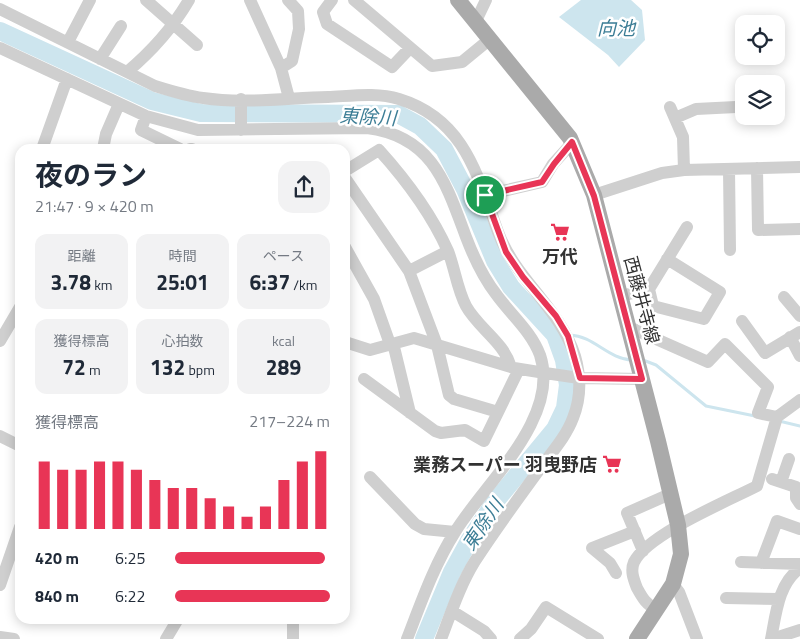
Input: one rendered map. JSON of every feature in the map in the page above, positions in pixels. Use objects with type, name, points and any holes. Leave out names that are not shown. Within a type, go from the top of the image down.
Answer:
[{"type":"main road","name":"西藤井寺線","points":[[458,0],[555,117],[572,142],[594,196],[639,366],[678,525],[681,554],[673,584],[637,639]]},
{"type":"street","points":[[146,0],[197,45]]},
{"type":"street","points":[[126,72],[150,52],[174,24],[189,0]]},
{"type":"street","points":[[250,0],[281,68],[289,98]]},
{"type":"street","points":[[281,68],[292,61],[299,29],[298,11],[288,0]]},
{"type":"street","points":[[332,0],[323,12],[327,24],[392,67],[410,48]]},
{"type":"street","points":[[354,0],[432,66],[462,62],[490,39]]},
{"type":"street","points":[[476,21],[486,0]]},
{"type":"street","points":[[68,42],[84,2]]},
{"type":"street","points":[[0,9],[155,86],[179,93],[204,98],[240,101],[382,96],[414,105],[442,121],[457,137],[468,154],[506,252],[523,277],[556,316],[568,336],[580,378],[578,400],[565,435],[473,564],[441,639]]},
{"type":"street","points":[[100,59],[120,26]]},
{"type":"street","points":[[0,48],[146,116],[198,130],[241,127],[367,128],[387,131],[417,146],[428,156],[438,171],[454,204],[480,272],[534,341],[545,373],[543,392],[536,416],[509,458],[454,532],[432,574],[407,639]]},
{"type":"street","points":[[44,144],[67,80]]},
{"type":"street","points":[[240,101],[241,127]]},
{"type":"street","points":[[104,144],[106,134],[119,104]]},
{"type":"street","points":[[684,170],[683,137],[672,113],[696,109],[735,108]]},
{"type":"street","points":[[146,116],[141,130],[170,144]]},
{"type":"street","points":[[485,195],[542,182],[572,142]]},
{"type":"street","points":[[350,168],[379,150],[405,179],[428,213],[448,252],[466,306],[508,356],[515,368]]},
{"type":"street","points":[[594,196],[662,173],[684,170],[800,167]]},
{"type":"street","points":[[757,168],[758,230],[800,228]]},
{"type":"street","points":[[729,169],[730,250]]},
{"type":"street","points":[[350,185],[409,272],[437,345],[449,395],[454,399],[498,412]]},
{"type":"street","points":[[621,296],[649,289],[687,227]]},
{"type":"street","points":[[409,272],[448,252]]},
{"type":"street","points":[[350,256],[374,299],[392,344],[410,413]]},
{"type":"street","points":[[649,289],[654,306],[704,319],[720,292],[667,259]]},
{"type":"street","points":[[784,297],[800,316]]},
{"type":"street","points":[[0,342],[15,315]]},
{"type":"street","points":[[742,321],[765,353],[795,334],[800,356]]},
{"type":"street","points":[[629,327],[708,362],[725,344],[768,387],[758,412],[777,417]]},
{"type":"street","points":[[350,344],[365,349],[414,338],[515,368],[580,378],[639,366]]},
{"type":"street","points":[[364,380],[435,431],[441,433],[465,430],[484,441],[498,412],[515,368]]},
{"type":"street","points":[[657,610],[644,602],[634,580],[632,569],[643,551],[678,525],[757,486],[777,417],[800,400]]},
{"type":"street","points":[[0,436],[15,444]]},
{"type":"street","points":[[789,459],[776,480],[796,487],[796,498],[800,504]]},
{"type":"street","points":[[370,477],[415,524],[424,530],[454,532]]},
{"type":"street","points":[[643,551],[627,513],[670,494]]},
{"type":"street","points":[[761,563],[777,521],[800,527]]},
{"type":"street","points":[[616,573],[610,563],[592,548],[635,531]]},
{"type":"street","points":[[0,585],[2,569],[15,539]]},
{"type":"street","points":[[741,562],[800,564]]},
{"type":"street","points":[[800,568],[794,572],[779,599],[772,639],[800,630]]},
{"type":"street","points":[[673,584],[680,592],[697,639]]},
{"type":"street","points":[[726,598],[779,599]]},
{"type":"street","points":[[520,639],[531,629],[546,607],[598,639]]},
{"type":"street","points":[[452,611],[484,631],[491,639]]},
{"type":"street","points":[[166,639],[175,624]]},
{"type":"street","points":[[293,624],[294,639]]},
{"type":"street","points":[[0,637],[14,639]]},
{"type":"water","name":"向池","points":[[581,0],[631,0],[642,10],[645,40],[619,67],[608,55],[559,17]]},
{"type":"waterway","name":"東除川","points":[[0,31],[152,101],[201,113],[398,114],[420,126],[444,149],[465,189],[495,261],[511,287],[555,335],[564,360],[568,385],[565,408],[555,429],[494,503],[469,541],[452,572],[424,639]]},
{"type":"waterway","points":[[570,335],[579,336],[616,356],[632,360]]},
{"type":"waterway","points":[[643,360],[656,365],[706,406],[755,416]]},
{"type":"waterway","points":[[779,421],[800,426]]},
{"type":"place","name":"万代","points":[[560,232]]},
{"type":"place","name":"業務スーパー 羽曳野店","points":[[612,464]]},
{"type":"route","points":[[572,142],[594,196],[642,379],[580,378],[568,336],[556,316],[523,277],[506,252],[485,195],[542,182],[572,142]]}]
